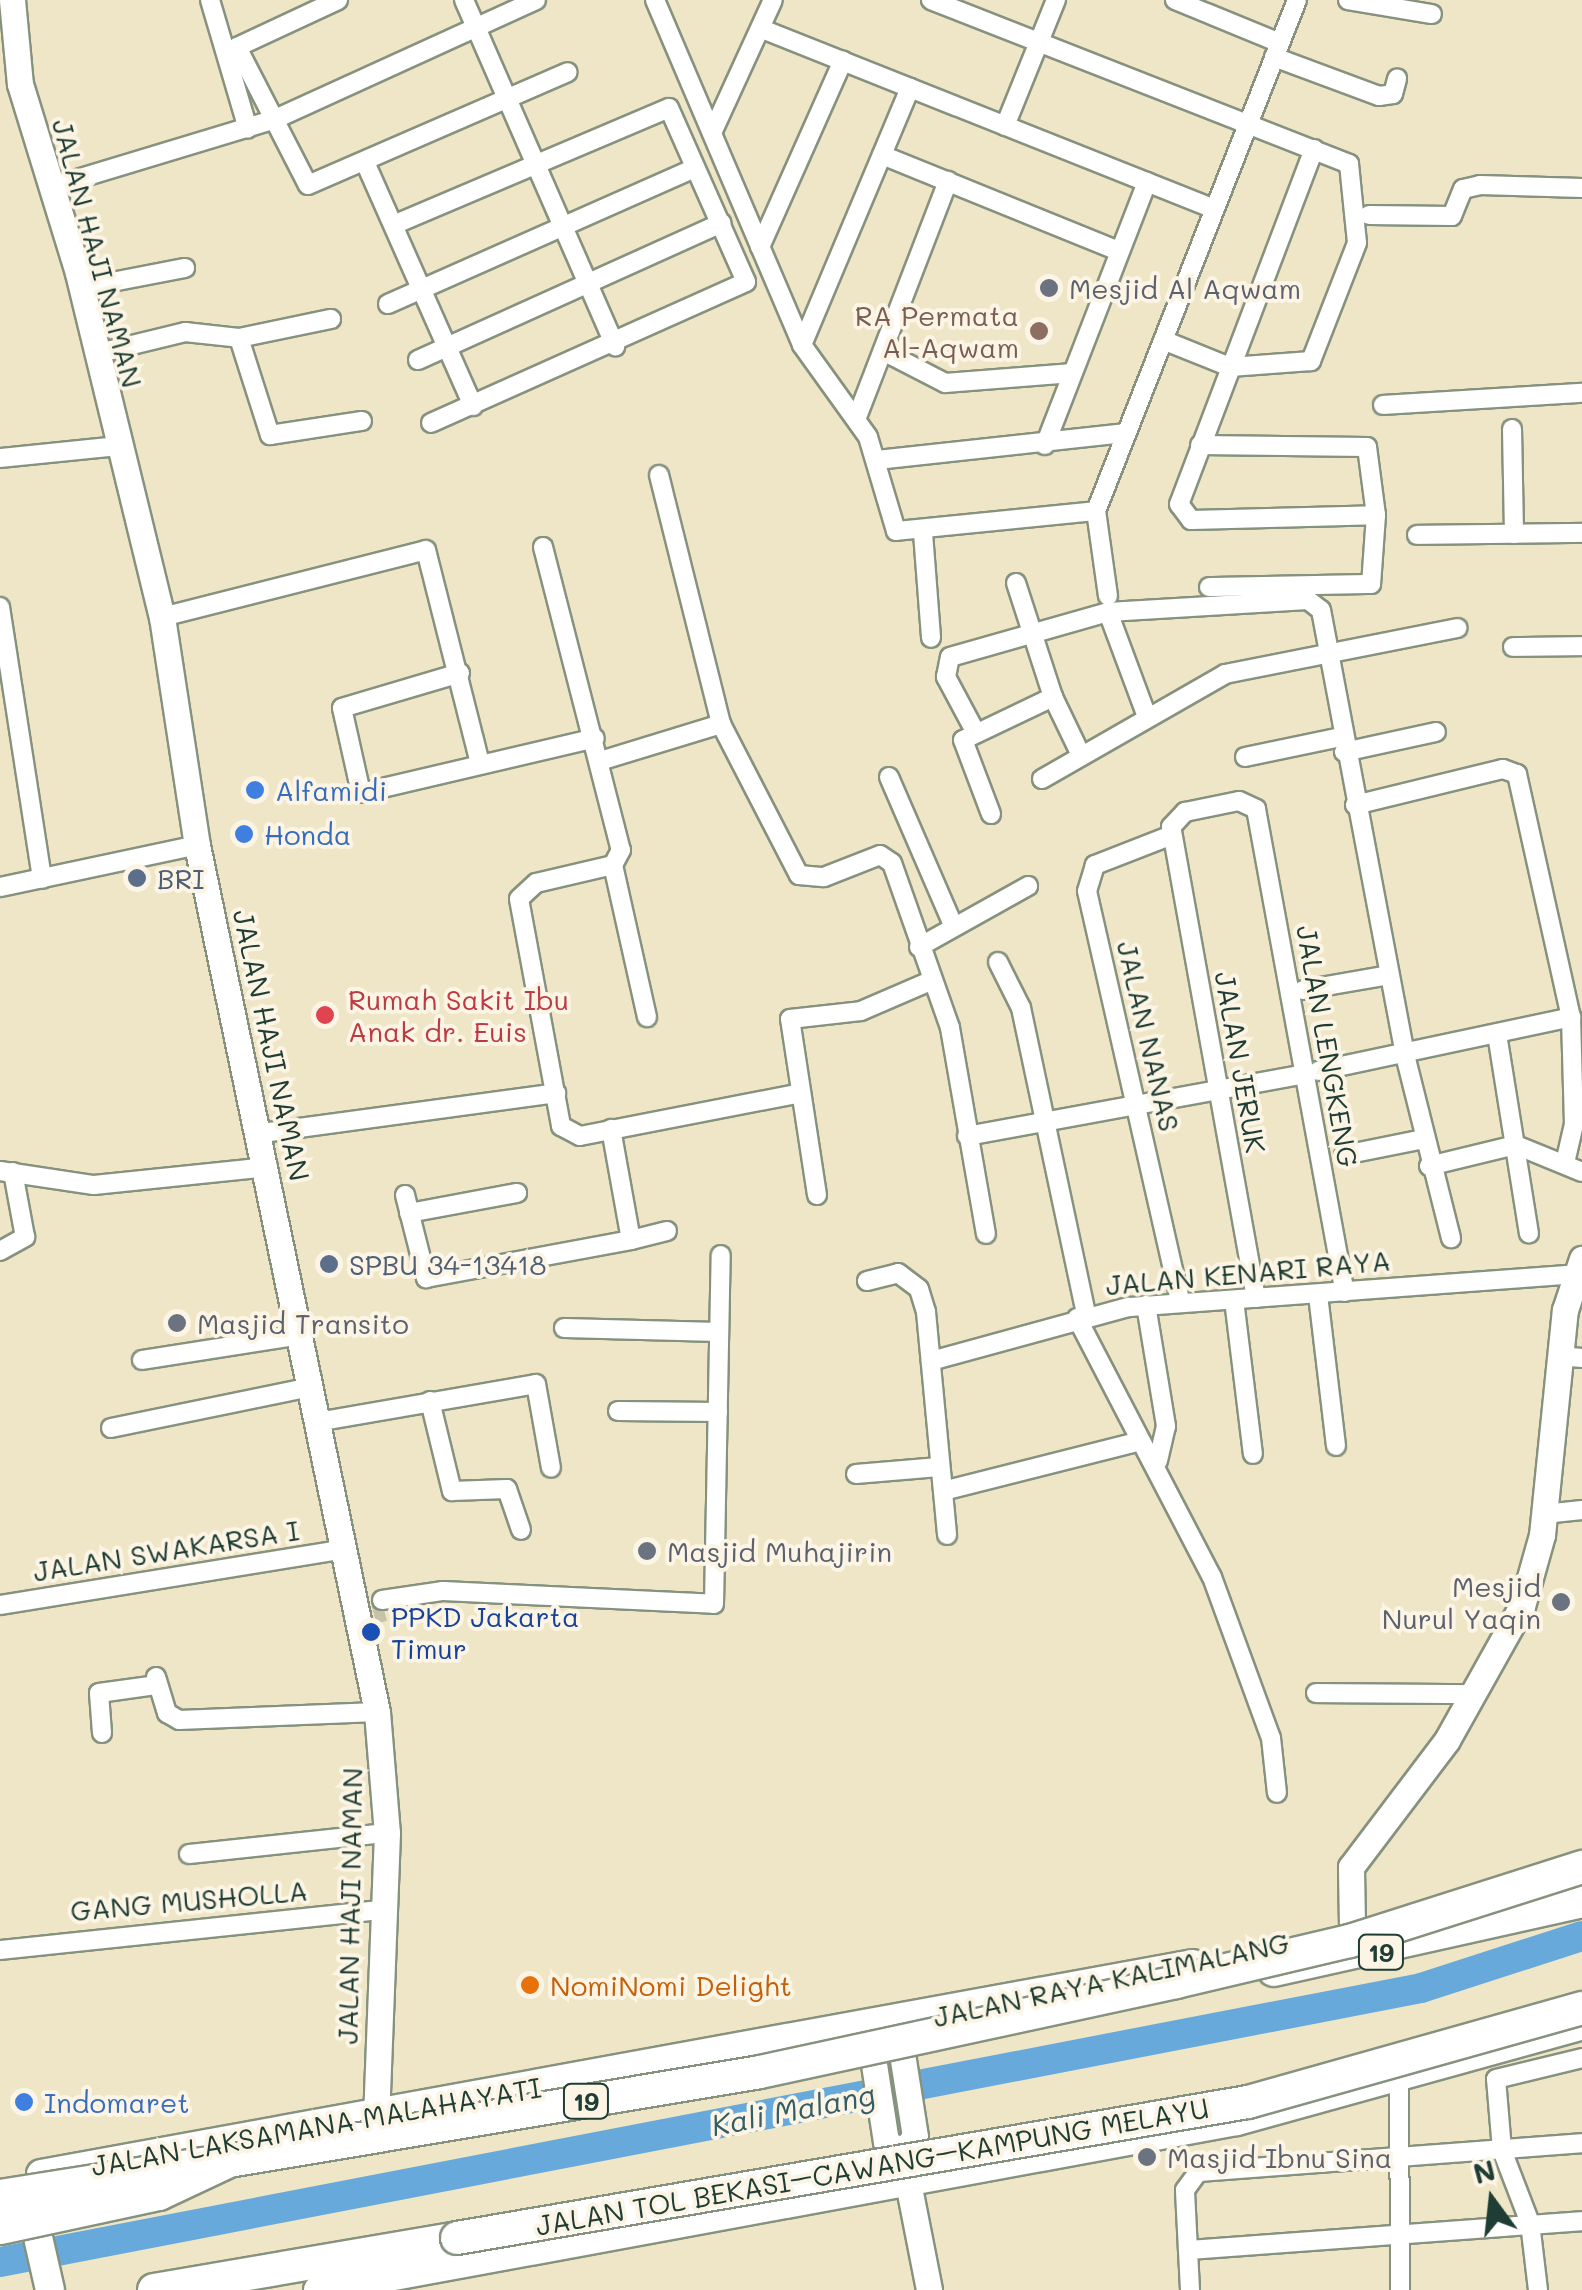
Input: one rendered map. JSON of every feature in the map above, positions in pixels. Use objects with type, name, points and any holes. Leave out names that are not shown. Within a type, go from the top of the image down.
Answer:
[{"type":"highway","points":[[1176,1982],[1350,1941],[1582,1867]]},
{"type":"highway","name":"19","points":[[0,2228],[159,2194],[230,2161],[760,2072],[1176,1982],[1339,1963],[1582,1901]]},
{"type":"highway","name":"JALAN TOL BEKASI–CAWANG–KAMPUNG MELAYU","points":[[154,2290],[1230,2106],[1582,2008]]},
{"type":"highway","points":[[15,2185],[230,2161]]},
{"type":"highway","points":[[287,2290],[361,2257]]},
{"type":"main road","name":"JALAN RAYA KALIMALANG","points":[[869,2029],[1352,1926],[1582,1856]]},
{"type":"main road","name":"JALAN RAYA KALIMALANG","points":[[1352,1926],[1378,1932],[1582,1884]]},
{"type":"main road","points":[[319,2290],[436,2262],[904,2166],[1237,2121],[1582,2025]]},
{"type":"main road","name":"JALAN LAKSAMANA MALAHAYATI","points":[[15,2185],[376,2115],[869,2029]]},
{"type":"main road","points":[[15,2185],[36,2224],[50,2290]]},
{"type":"street","name":"JALAN HAJI NAMAN","points":[[12,0],[20,84],[54,186],[162,617],[197,845],[262,1133],[341,1550],[371,1609],[387,1833],[376,2115]]},
{"type":"street","points":[[210,0],[248,129]]},
{"type":"street","points":[[338,0],[237,48],[308,185],[568,72]]},
{"type":"street","points":[[464,0],[563,224],[585,288],[615,346]]},
{"type":"street","points":[[54,186],[272,120],[536,0]]},
{"type":"street","points":[[712,133],[774,0]]},
{"type":"street","points":[[931,0],[1349,164],[1357,243],[1316,356],[1230,367],[1164,340]]},
{"type":"street","points":[[1005,126],[1056,0]]},
{"type":"street","points":[[1175,0],[1379,96],[1392,94],[1396,80]]},
{"type":"street","points":[[1146,716],[1108,604],[1096,511],[1297,0]]},
{"type":"street","points":[[1348,0],[1432,14]]},
{"type":"street","points":[[662,6],[802,345],[858,416],[878,460],[896,530],[923,532],[1096,511]]},
{"type":"street","points":[[762,28],[1214,210]]},
{"type":"street","points":[[760,247],[844,61]]},
{"type":"street","points":[[802,345],[910,88]]},
{"type":"street","points":[[398,223],[668,108],[722,223],[745,284],[615,346],[431,423]]},
{"type":"street","points":[[1314,149],[1180,504],[1191,520],[1376,515]]},
{"type":"street","points":[[882,155],[1116,250]]},
{"type":"street","points":[[365,162],[398,223],[473,406]]},
{"type":"street","points":[[388,304],[695,168]]},
{"type":"street","points":[[858,416],[948,181]]},
{"type":"street","points":[[1045,446],[1116,250],[1147,182]]},
{"type":"street","points":[[1369,215],[1452,216],[1463,189],[1480,185],[1582,188]]},
{"type":"street","points":[[418,360],[722,223]]},
{"type":"street","points":[[81,288],[185,268]]},
{"type":"street","points":[[95,354],[185,332],[239,338],[332,319]]},
{"type":"street","points":[[239,338],[270,435],[362,421]]},
{"type":"street","points":[[883,351],[946,384],[1073,373]]},
{"type":"street","points":[[1383,404],[1582,393]]},
{"type":"street","points":[[1512,429],[1514,534]]},
{"type":"street","points":[[878,460],[1045,446],[1127,433]]},
{"type":"street","points":[[0,458],[119,446]]},
{"type":"street","points":[[1200,446],[1371,451],[1376,515],[1371,584],[1209,587]]},
{"type":"street","points":[[659,475],[721,724],[799,876],[888,857],[934,980],[986,1234]]},
{"type":"street","points":[[923,532],[931,638]]},
{"type":"street","points":[[1417,535],[1582,532]]},
{"type":"street","points":[[543,547],[596,738],[621,850],[613,865],[646,1017]]},
{"type":"street","points":[[162,617],[426,550],[480,764]]},
{"type":"street","points":[[1016,583],[1026,632],[1080,753]]},
{"type":"street","points":[[976,733],[944,666],[1026,632],[1108,604],[1308,600],[1321,610],[1342,744],[1405,1056],[1451,1238]]},
{"type":"street","points":[[0,606],[8,684],[22,730],[42,879]]},
{"type":"street","points":[[1042,780],[1080,753],[1225,674],[1328,649],[1458,628]]},
{"type":"street","points":[[1513,647],[1582,646]]},
{"type":"street","points":[[460,674],[340,713],[361,793],[596,738]]},
{"type":"street","points":[[991,814],[962,744],[976,733],[1053,697]]},
{"type":"street","points":[[600,761],[721,724]]},
{"type":"street","points":[[0,735],[22,730]]},
{"type":"street","points":[[1245,757],[1436,732]]},
{"type":"street","points":[[1356,805],[1503,769],[1517,774],[1571,1017],[1573,1168],[1516,1145],[1430,1166]]},
{"type":"street","points":[[889,776],[953,925]]},
{"type":"street","name":"JALAN NANAS","points":[[1180,1302],[1087,879],[1095,865],[1172,835],[1185,812],[1239,800],[1256,809]]},
{"type":"street","name":"JALAN LENGKENG","points":[[1256,809],[1312,1072],[1345,1292]]},
{"type":"street","name":"JALAN JERUK","points":[[1172,835],[1256,1298]]},
{"type":"street","points":[[0,887],[197,845]]},
{"type":"street","points":[[613,865],[536,883],[519,899],[564,1132],[611,1129],[802,1093]]},
{"type":"street","points":[[919,947],[1028,886]]},
{"type":"street","points":[[998,962],[1021,1008],[1081,1317],[1136,1442],[1212,1577],[1270,1738],[1277,1793]]},
{"type":"street","points":[[1303,990],[1389,975]]},
{"type":"street","points":[[817,1196],[792,1016],[862,1011],[934,980]]},
{"type":"street","points":[[967,1136],[1405,1056],[1571,1017]]},
{"type":"street","points":[[1497,1034],[1529,1233]]},
{"type":"street","points":[[262,1133],[556,1093]]},
{"type":"street","points":[[611,1129],[631,1240]]},
{"type":"street","points":[[1344,1155],[1424,1140]]},
{"type":"street","points":[[0,1252],[25,1237],[6,1171],[94,1185],[268,1167]]},
{"type":"street","points":[[517,1194],[407,1204],[426,1278],[667,1230]]},
{"type":"street","points":[[371,1609],[464,1595],[714,1604],[721,1255]]},
{"type":"street","points":[[1352,1926],[1351,1867],[1475,1694],[1522,1606],[1544,1514],[1571,1357],[1579,1266]]},
{"type":"street","name":"JALAN KENARI RAYA","points":[[931,1361],[1081,1317],[1146,1305],[1318,1295],[1579,1266]]},
{"type":"street","points":[[867,1280],[898,1272],[919,1289],[931,1361],[947,1534]]},
{"type":"street","points":[[1318,1295],[1336,1446]]},
{"type":"street","points":[[1234,1300],[1253,1454]]},
{"type":"street","points":[[1146,1305],[1166,1426],[1158,1461]]},
{"type":"street","points":[[564,1328],[720,1332]]},
{"type":"street","points":[[142,1360],[301,1335]]},
{"type":"street","points":[[317,1422],[536,1384],[551,1468]]},
{"type":"street","points":[[111,1428],[311,1387]]},
{"type":"street","points":[[430,1401],[452,1490],[507,1490],[522,1530]]},
{"type":"street","points":[[618,1410],[718,1412]]},
{"type":"street","points":[[943,1491],[1136,1442]]},
{"type":"street","points":[[856,1474],[940,1467]]},
{"type":"street","points":[[1544,1514],[1582,1510]]},
{"type":"street","name":"JALAN SWAKARSA I","points":[[0,1605],[341,1550]]},
{"type":"street","points":[[102,1733],[100,1692],[157,1681],[166,1713],[180,1720],[377,1712]]},
{"type":"street","points":[[1316,1693],[1475,1694]]},
{"type":"street","points":[[189,1854],[387,1833]]},
{"type":"street","name":"GANG MUSHOLLA","points":[[0,1950],[382,1910]]},
{"type":"street","points":[[898,2024],[914,2123],[904,2166],[929,2290]]},
{"type":"street","points":[[869,2029],[886,2142],[904,2166]]},
{"type":"street","points":[[1538,2290],[1530,2223],[1502,2150],[1496,2079],[1582,2058]]},
{"type":"street","points":[[1399,2079],[1396,2160],[1400,2290]]},
{"type":"street","points":[[1190,2290],[1191,2177],[1582,2143]]},
{"type":"street","points":[[1188,2250],[1582,2220]]},
{"type":"street","points":[[436,2262],[443,2290]]},
{"type":"waterway","name":"Kali Malang","points":[[0,2262],[1421,1988],[1582,1936]]},
{"type":"tunnel","points":[[374,1615],[385,1612]]},
{"type":"place","name":"Mesjid Al Aqwam","points":[[1049,288]]},
{"type":"place","name":"RA Permata Al-Aqwam","points":[[1039,331]]},
{"type":"place","name":"Alfamidi","points":[[255,790]]},
{"type":"place","name":"Honda","points":[[244,834]]},
{"type":"place","name":"BRI","points":[[137,878]]},
{"type":"place","name":"Rumah Sakit Ibu Anak dr. Euis","points":[[325,1015]]},
{"type":"place","name":"SPBU 34-13418","points":[[329,1264]]},
{"type":"place","name":"Masjid Transito","points":[[177,1323]]},
{"type":"place","name":"Masjid Muhajirin","points":[[647,1551]]},
{"type":"place","name":"Mesjid Nurul Yaqin","points":[[1561,1602]]},
{"type":"place","name":"PPKD Jakarta Timur","points":[[371,1632]]},
{"type":"place","name":"NomiNomi Delight","points":[[530,1985]]},
{"type":"place","name":"Indomaret","points":[[24,2102]]},
{"type":"place","name":"Masjid Ibnu Sina","points":[[1147,2157]]}]
